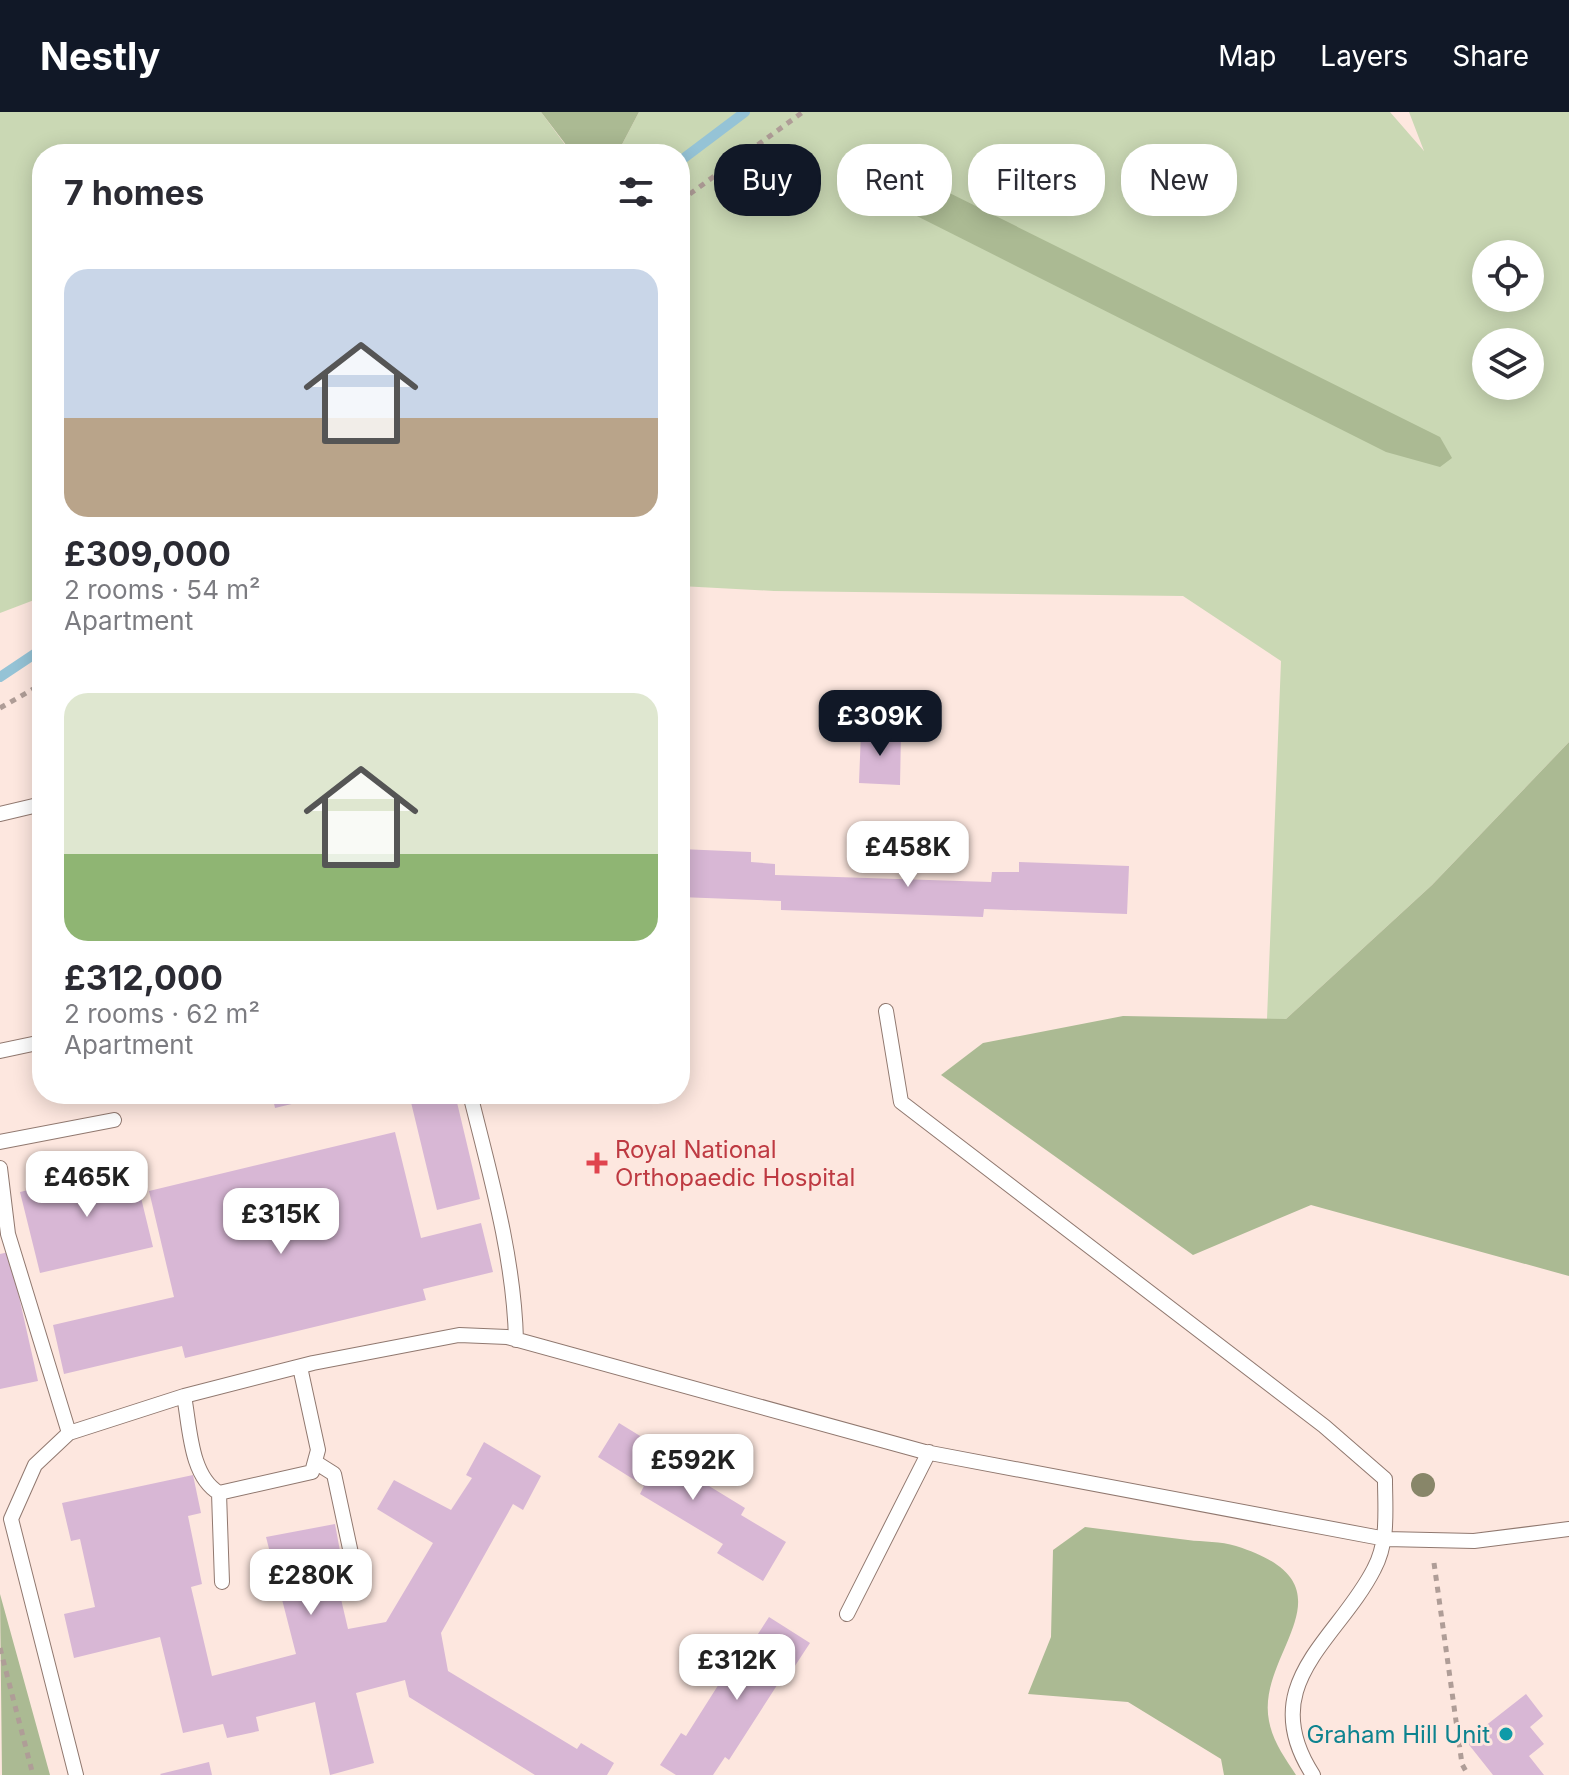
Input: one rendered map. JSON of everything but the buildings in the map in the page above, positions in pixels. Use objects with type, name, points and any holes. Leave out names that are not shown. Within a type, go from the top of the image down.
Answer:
[{"type":"lane","points":[[0,814],[32,806]]},
{"type":"lane","points":[[886,1011],[901,1102],[1324,1426],[1385,1479],[1386,1539],[1375,1569],[1332,1625],[1300,1676],[1295,1693],[1298,1745],[1313,1775]]},
{"type":"lane","points":[[0,1051],[32,1044]]},
{"type":"lane","points":[[473,1104],[495,1191],[515,1308],[516,1340]]},
{"type":"lane","points":[[0,1142],[114,1120]]},
{"type":"lane","points":[[0,1168],[8,1234],[69,1433]]},
{"type":"lane","points":[[76,1775],[11,1519],[35,1465],[69,1433],[184,1396],[300,1367],[459,1335],[516,1340],[929,1452],[1386,1539],[1474,1541],[1569,1529]]},
{"type":"lane","points":[[184,1396],[196,1460],[207,1486],[219,1493],[312,1472],[318,1450],[300,1367]]},
{"type":"lane","points":[[847,1614],[929,1452]]},
{"type":"lane","points":[[315,1462],[334,1474],[358,1586]]},
{"type":"lane","points":[[219,1493],[222,1582]]},
{"type":"path","points":[[690,194],[803,112]]},
{"type":"path","points":[[0,708],[32,690]]},
{"type":"path","points":[[1435,1570],[1462,1764],[1468,1775]]},
{"type":"path","points":[[0,1648],[33,1775]]},
{"type":"green space","points":[[0,112],[541,112],[565,144],[32,144],[32,601],[0,613]]},
{"type":"green space","points":[[541,112],[639,112],[622,144],[565,144]]},
{"type":"green space","points":[[639,112],[1390,112],[1424,151],[1409,112],[1569,112],[1569,742],[1432,885],[1286,1019],[1267,1019],[1281,661],[1183,596],[774,591],[690,587],[690,144],[622,144]]},
{"type":"green space","points":[[952,194],[968,202],[968,216],[996,216],[1440,437],[1452,458],[1440,467],[1386,452],[917,216],[952,216]]},
{"type":"green space","points":[[1569,742],[1569,1276],[1311,1205],[1193,1255],[941,1075],[983,1043],[1123,1016],[1286,1019],[1432,885]]},
{"type":"green space","points":[[1085,1527],[1230,1544],[1273,1562],[1292,1581],[1298,1601],[1294,1623],[1269,1695],[1269,1721],[1276,1743],[1296,1775],[1224,1775],[1221,1759],[1128,1702],[1028,1694],[1051,1637],[1053,1550]]},
{"type":"green space","points":[[0,1594],[50,1775],[2,1775]]},
{"type":"waterway","points":[[690,153],[745,112]]},
{"type":"waterway","points":[[0,677],[32,656]]},
{"type":"place","name":"Royal National Orthopaedic Hospital","points":[[597,1163]]},
{"type":"place","name":"Graham Hill Unit","points":[[1506,1734]]}]
